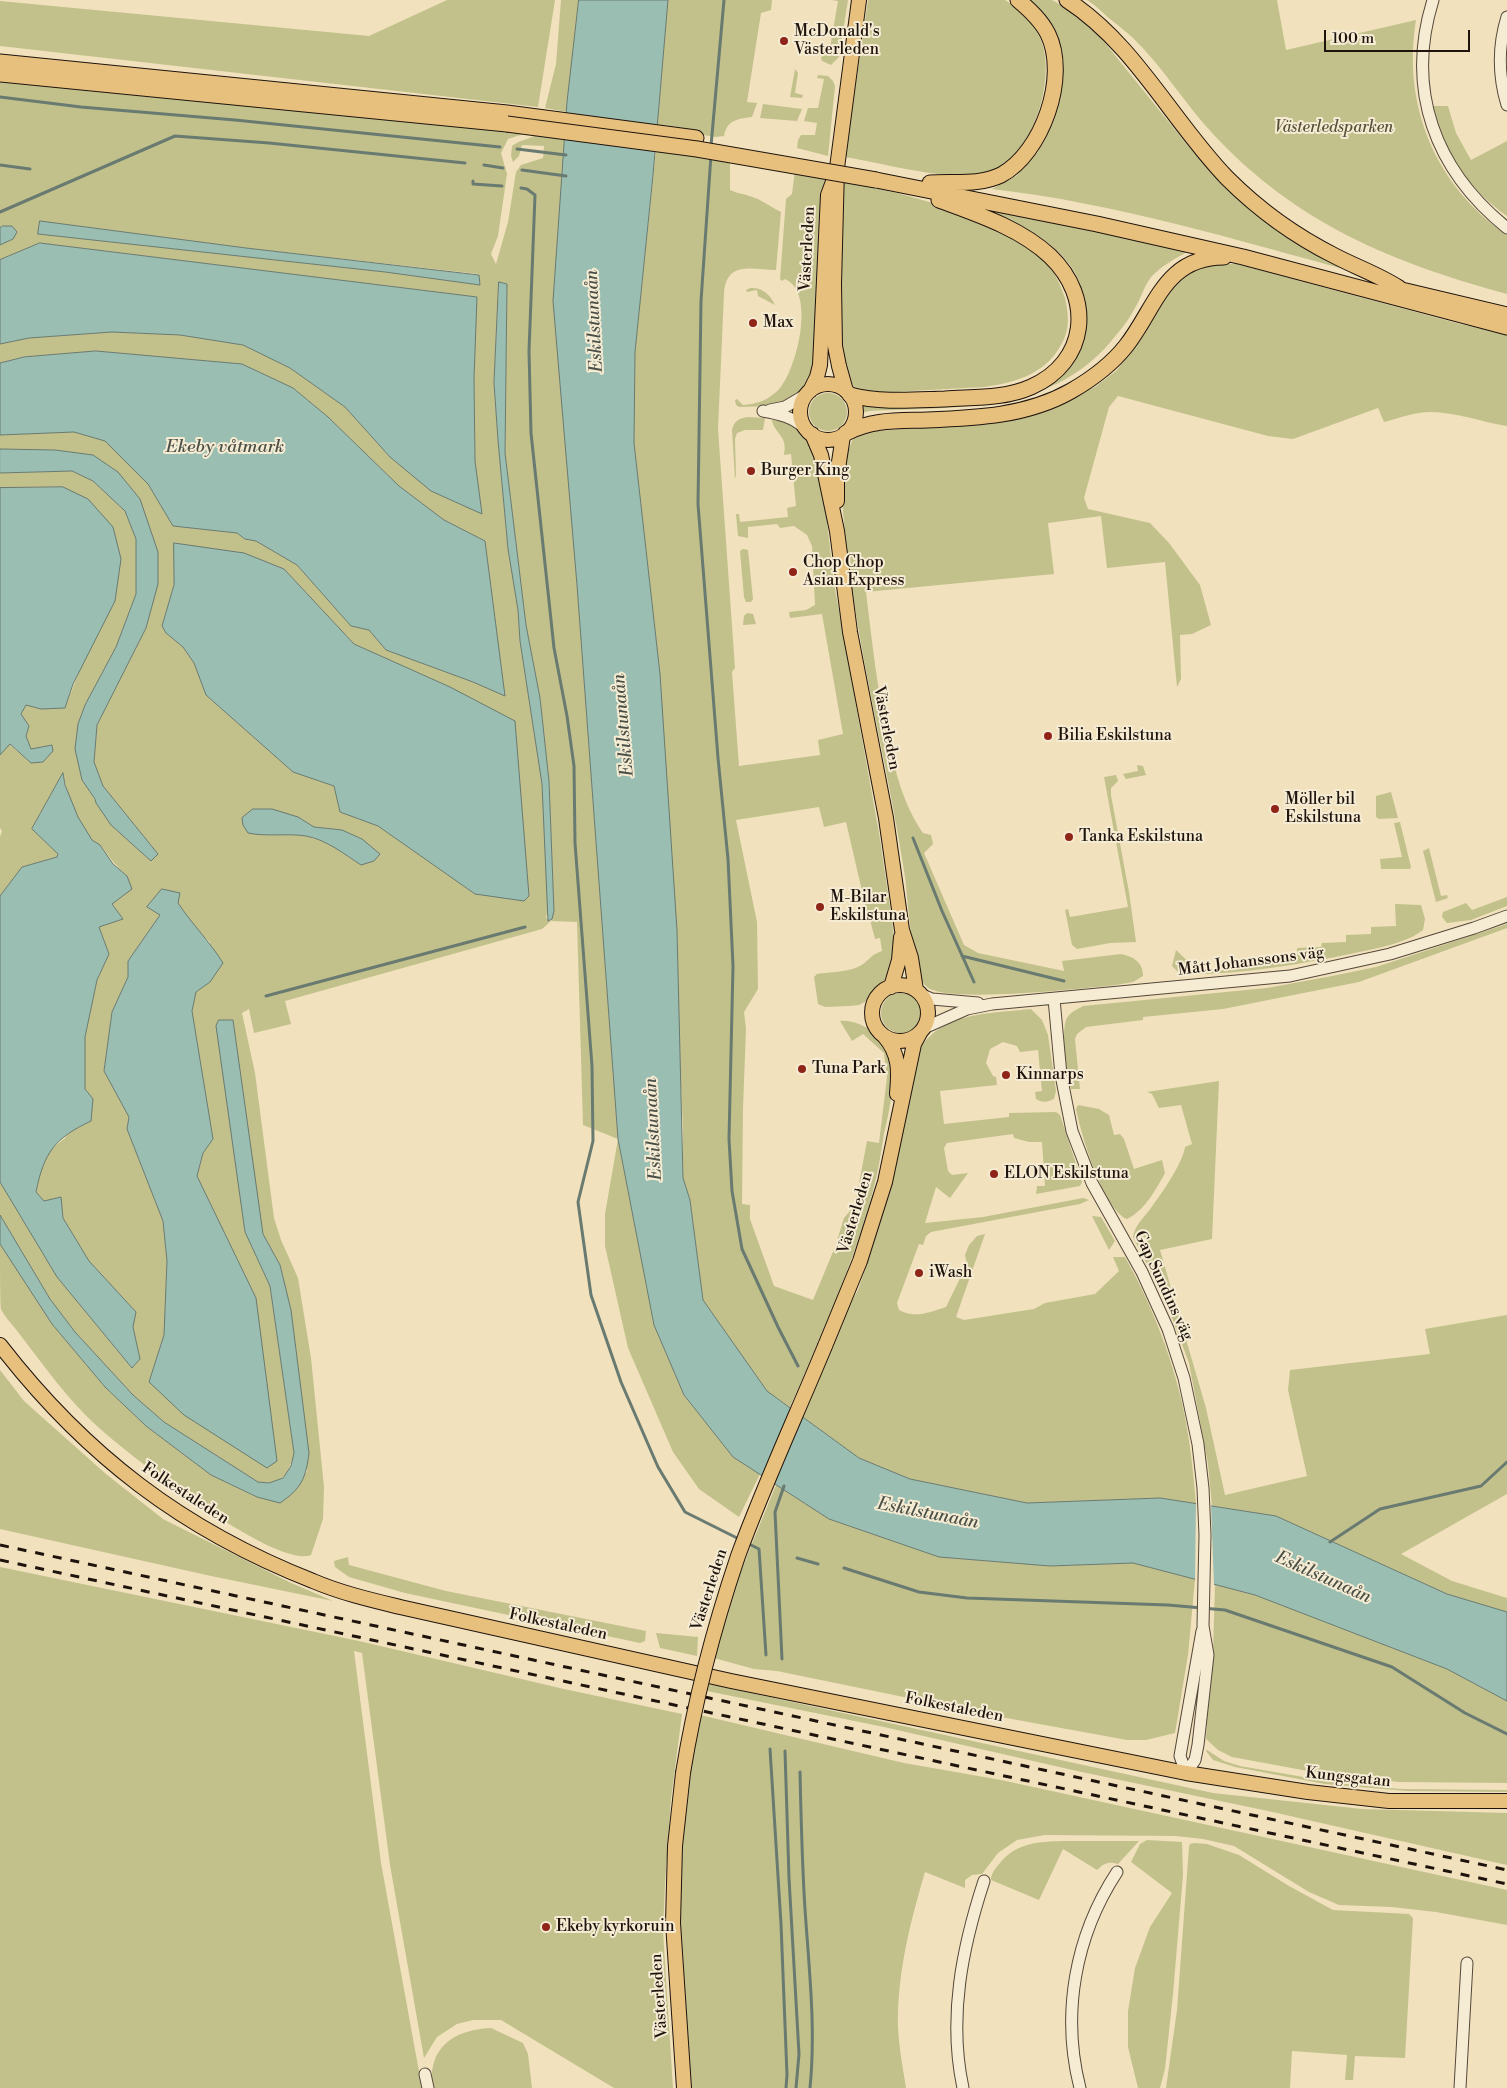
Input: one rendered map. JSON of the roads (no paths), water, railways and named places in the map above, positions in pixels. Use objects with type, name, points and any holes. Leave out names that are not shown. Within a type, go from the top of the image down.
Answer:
[{"type":"highway","points":[[925,186],[976,182],[1000,175],[1020,161],[1040,131],[1053,91],[1055,63],[1053,49],[1040,20],[1018,0]]},
{"type":"highway","points":[[1067,0],[1108,34],[1135,64],[1195,142],[1228,178],[1259,207],[1280,223],[1333,255],[1386,279],[1401,290]]},
{"type":"highway","points":[[0,62],[507,118],[876,176],[1159,230],[1507,315]]},
{"type":"highway","points":[[0,74],[507,118]]},
{"type":"highway","points":[[925,186],[1243,257],[1507,327]]},
{"type":"highway","points":[[848,393],[888,401],[993,396],[1012,393],[1030,388],[1046,379],[1060,367],[1069,354],[1076,338],[1079,315],[1073,288],[1062,268],[1040,247],[1009,229],[938,199],[925,186]]},
{"type":"highway","points":[[844,434],[860,426],[877,421],[982,417],[1009,413],[1044,404],[1095,377],[1111,363],[1126,345],[1162,287],[1178,272],[1205,258],[1243,257]]},
{"type":"main road","name":"Västerleden","points":[[848,393],[838,366],[835,346],[837,168],[859,0]]},
{"type":"main road","name":"Västerleden","points":[[808,392],[817,377],[820,365],[828,202],[837,168]]},
{"type":"main road","points":[[828,384],[837,386],[848,393],[855,404],[855,417],[844,434],[826,440],[809,432],[800,413],[802,403],[808,392],[828,384]]},
{"type":"main road","name":"Västerleden","points":[[809,432],[821,455],[837,532],[849,622],[884,810],[902,930],[911,958],[918,992]]},
{"type":"main road","name":"Västerleden","points":[[837,532],[837,475],[844,434]]},
{"type":"main road","name":"Västerleden","points":[[891,987],[899,960],[902,930]]},
{"type":"main road","points":[[906,986],[918,992],[928,1009],[928,1019],[922,1031],[910,1039],[900,1041],[884,1036],[874,1024],[873,1009],[879,996],[891,987],[906,986]]},
{"type":"main road","name":"Västerleden","points":[[684,2088],[673,1924],[675,1846],[683,1773],[704,1666],[739,1556],[874,1221],[885,1182],[914,1044],[922,1031]]},
{"type":"main road","name":"Västerleden","points":[[884,1036],[893,1046],[898,1075],[896,1127]]},
{"type":"main road","name":"Folkestaleden","points":[[0,1345],[31,1385],[71,1428],[136,1484],[164,1505],[216,1536],[264,1561],[314,1582],[400,1607],[585,1649],[1186,1773]]},
{"type":"main road","name":"Kungsgatan","points":[[1186,1773],[1308,1792],[1389,1801],[1507,1801]]},
{"type":"street","points":[[1433,0],[1426,31],[1423,62],[1425,94],[1436,136],[1444,156],[1457,177],[1473,197],[1507,228]]},
{"type":"street","points":[[1507,17],[1502,32],[1499,57],[1502,85],[1507,105]]},
{"type":"street","points":[[808,392],[785,407],[763,411],[784,415],[798,421],[809,432]]},
{"type":"street","name":"Mått Johanssons väg","points":[[922,1031],[967,1009],[992,1004],[1290,976],[1390,954],[1507,916]]},
{"type":"street","name":"Mått Johanssons väg","points":[[918,992],[932,999],[992,1004]]},
{"type":"street","name":"Gap Sundins väg","points":[[1054,999],[1060,1075],[1072,1131],[1092,1183],[1142,1272],[1168,1329],[1190,1402],[1198,1444],[1206,1535],[1203,1620],[1180,1756],[1186,1773]]},
{"type":"street","name":"Gap Sundins väg","points":[[1186,1773],[1195,1760],[1198,1745],[1208,1656],[1203,1620]]},
{"type":"street","points":[[1080,2088],[1072,2053],[1070,2019],[1078,1964],[1090,1922],[1117,1872]]},
{"type":"street","points":[[963,2088],[958,2055],[956,2015],[959,1983],[970,1922],[984,1881]]},
{"type":"street","points":[[1460,2088],[1467,1962]]},
{"type":"street","points":[[425,2074],[428,2088]]},
{"type":"water","name":"Eskilstunaån","points":[[579,0],[668,0],[635,352],[634,443],[660,674],[677,930],[683,1178],[690,1200],[703,1300],[767,1391],[859,1458],[910,1479],[1027,1503],[1160,1498],[1276,1516],[1447,1594],[1507,1612],[1507,1701],[1447,1669],[1255,1595],[1133,1563],[1050,1566],[939,1557],[829,1519],[733,1457],[684,1395],[654,1325],[618,1139],[577,585],[553,301],[567,102]]},
{"type":"water","points":[[40,221],[246,248],[479,275],[480,285],[385,272],[38,234]]},
{"type":"water","points":[[12,226],[17,232],[13,239],[0,245],[0,228]]},
{"type":"water","points":[[40,243],[477,297],[474,378],[475,461],[482,514],[431,491],[390,457],[345,407],[290,368],[243,345],[180,335],[112,332],[29,338],[0,344],[0,260]]},
{"type":"water","points":[[499,282],[507,284],[505,453],[526,625],[540,698],[549,781],[554,911],[552,919],[548,921],[542,784],[508,549],[498,440],[494,383]]},
{"type":"water","name":"Ekeby våtmark","points":[[96,351],[242,364],[293,388],[328,417],[399,486],[444,520],[485,541],[505,696],[473,682],[386,650],[369,630],[351,626],[297,565],[256,541],[245,539],[237,533],[173,526],[148,484],[105,441],[74,432],[0,435],[0,363],[24,357]]},
{"type":"water","name":"Ekeby våtmark","points":[[0,449],[55,450],[93,455],[118,472],[140,499],[158,552],[158,584],[146,628],[97,725],[94,762],[103,786],[158,854],[151,861],[111,825],[96,803],[82,780],[75,749],[78,724],[85,705],[116,647],[136,594],[136,539],[125,511],[93,481],[72,471],[0,473]]},
{"type":"water","points":[[63,487],[88,499],[113,527],[121,559],[115,601],[73,684],[65,708],[41,709],[26,705],[21,714],[29,726],[26,736],[31,749],[52,745],[53,751],[43,762],[31,763],[10,744],[0,755],[0,488]]},
{"type":"water","points":[[174,543],[244,553],[284,569],[354,644],[450,687],[515,721],[529,896],[524,901],[475,894],[378,826],[340,812],[334,786],[293,772],[206,695],[194,663],[183,647],[166,633],[162,626],[174,585]]},
{"type":"water","points":[[63,773],[65,785],[78,817],[92,840],[100,845],[113,864],[127,876],[132,889],[112,904],[123,919],[99,927],[109,954],[97,980],[85,1037],[85,1089],[93,1099],[91,1121],[68,1134],[53,1148],[43,1166],[36,1192],[44,1201],[61,1197],[63,1218],[89,1261],[136,1312],[133,1327],[140,1359],[132,1368],[57,1277],[0,1182],[0,896],[22,867],[57,857],[58,854],[32,829]]},
{"type":"water","points":[[253,809],[272,809],[298,817],[314,827],[342,830],[362,839],[380,854],[374,861],[361,865],[335,848],[314,838],[299,835],[248,833],[243,825],[242,818]]},
{"type":"water","points":[[162,889],[180,893],[178,903],[223,963],[210,982],[196,992],[192,1011],[213,1139],[203,1153],[197,1176],[256,1298],[277,1461],[267,1468],[184,1415],[149,1382],[164,1335],[167,1261],[163,1221],[127,1129],[129,1117],[104,1071],[112,1012],[128,977],[128,961],[160,915],[147,907]]},
{"type":"water","points":[[219,1020],[233,1020],[263,1234],[280,1265],[291,1310],[309,1453],[304,1476],[298,1488],[280,1503],[257,1497],[211,1475],[146,1426],[105,1387],[52,1324],[0,1244],[0,1215],[50,1299],[75,1332],[133,1395],[164,1422],[258,1482],[269,1483],[283,1478],[291,1466],[294,1453],[270,1286],[245,1232],[216,1026]]},
{"type":"waterway","points":[[711,146],[724,0]]},
{"type":"waterway","points":[[0,97],[81,107],[235,120],[500,147]]},
{"type":"waterway","points":[[0,212],[175,136],[269,143],[465,163]]},
{"type":"waterway","points":[[517,149],[566,155]]},
{"type":"waterway","points":[[711,155],[701,301],[698,504],[728,859],[733,966],[729,1139],[732,1191],[742,1249],[798,1366]]},
{"type":"waterway","points":[[0,165],[30,169]]},
{"type":"waterway","points":[[484,165],[503,168]]},
{"type":"waterway","points":[[522,170],[566,176]]},
{"type":"waterway","points":[[473,181],[473,184],[502,186]]},
{"type":"waterway","points":[[521,188],[527,189],[535,195],[529,351],[531,433],[554,648],[574,766],[575,843],[592,1066],[593,1141],[578,1202],[591,1295],[621,1382],[658,1467],[685,1512],[739,1539]]},
{"type":"waterway","points":[[913,838],[942,911],[974,982]]},
{"type":"waterway","points":[[266,996],[525,927]]},
{"type":"waterway","points":[[962,956],[1064,981]]},
{"type":"waterway","points":[[1330,1542],[1380,1509],[1481,1486],[1507,1462]]},
{"type":"waterway","points":[[782,1659],[775,1512],[784,1486]]},
{"type":"waterway","points":[[747,1543],[759,1549],[766,1655]]},
{"type":"waterway","points":[[797,1558],[818,1564]]},
{"type":"waterway","points":[[844,1568],[919,1592],[967,1598],[1168,1605],[1225,1610],[1392,1667],[1465,1713],[1507,1734]]},
{"type":"waterway","points":[[770,1749],[781,1924],[786,2088]]},
{"type":"waterway","points":[[785,1751],[789,1878],[799,2054],[796,2088]]},
{"type":"waterway","points":[[800,1772],[803,1875],[812,2021],[810,2088]]},
{"type":"railway","points":[[0,1545],[1507,1870]]},
{"type":"railway","points":[[0,1560],[1507,1884]]},
{"type":"place","name":"McDonald's Västerleden","points":[[784,41]]},
{"type":"place","name":"Max","points":[[753,323]]},
{"type":"place","name":"Burger King","points":[[751,471]]},
{"type":"place","name":"Chop Chop Asian Express","points":[[793,572]]},
{"type":"place","name":"Bilia Eskilstuna","points":[[1048,736]]},
{"type":"place","name":"Möller bil Eskilstuna","points":[[1275,809]]},
{"type":"place","name":"Tanka Eskilstuna","points":[[1069,837]]},
{"type":"place","name":"M-Bilar Eskilstuna","points":[[820,907]]},
{"type":"place","name":"Tuna Park","points":[[802,1069]]},
{"type":"place","name":"Kinnarps","points":[[1006,1075]]},
{"type":"place","name":"ELON Eskilstuna","points":[[994,1174]]},
{"type":"place","name":"iWash","points":[[919,1273]]},
{"type":"place","name":"Ekeby kyrkoruin","points":[[546,1927]]},
{"type":"park label","name":"Västerledsparken","points":[[1334,128]]}]
